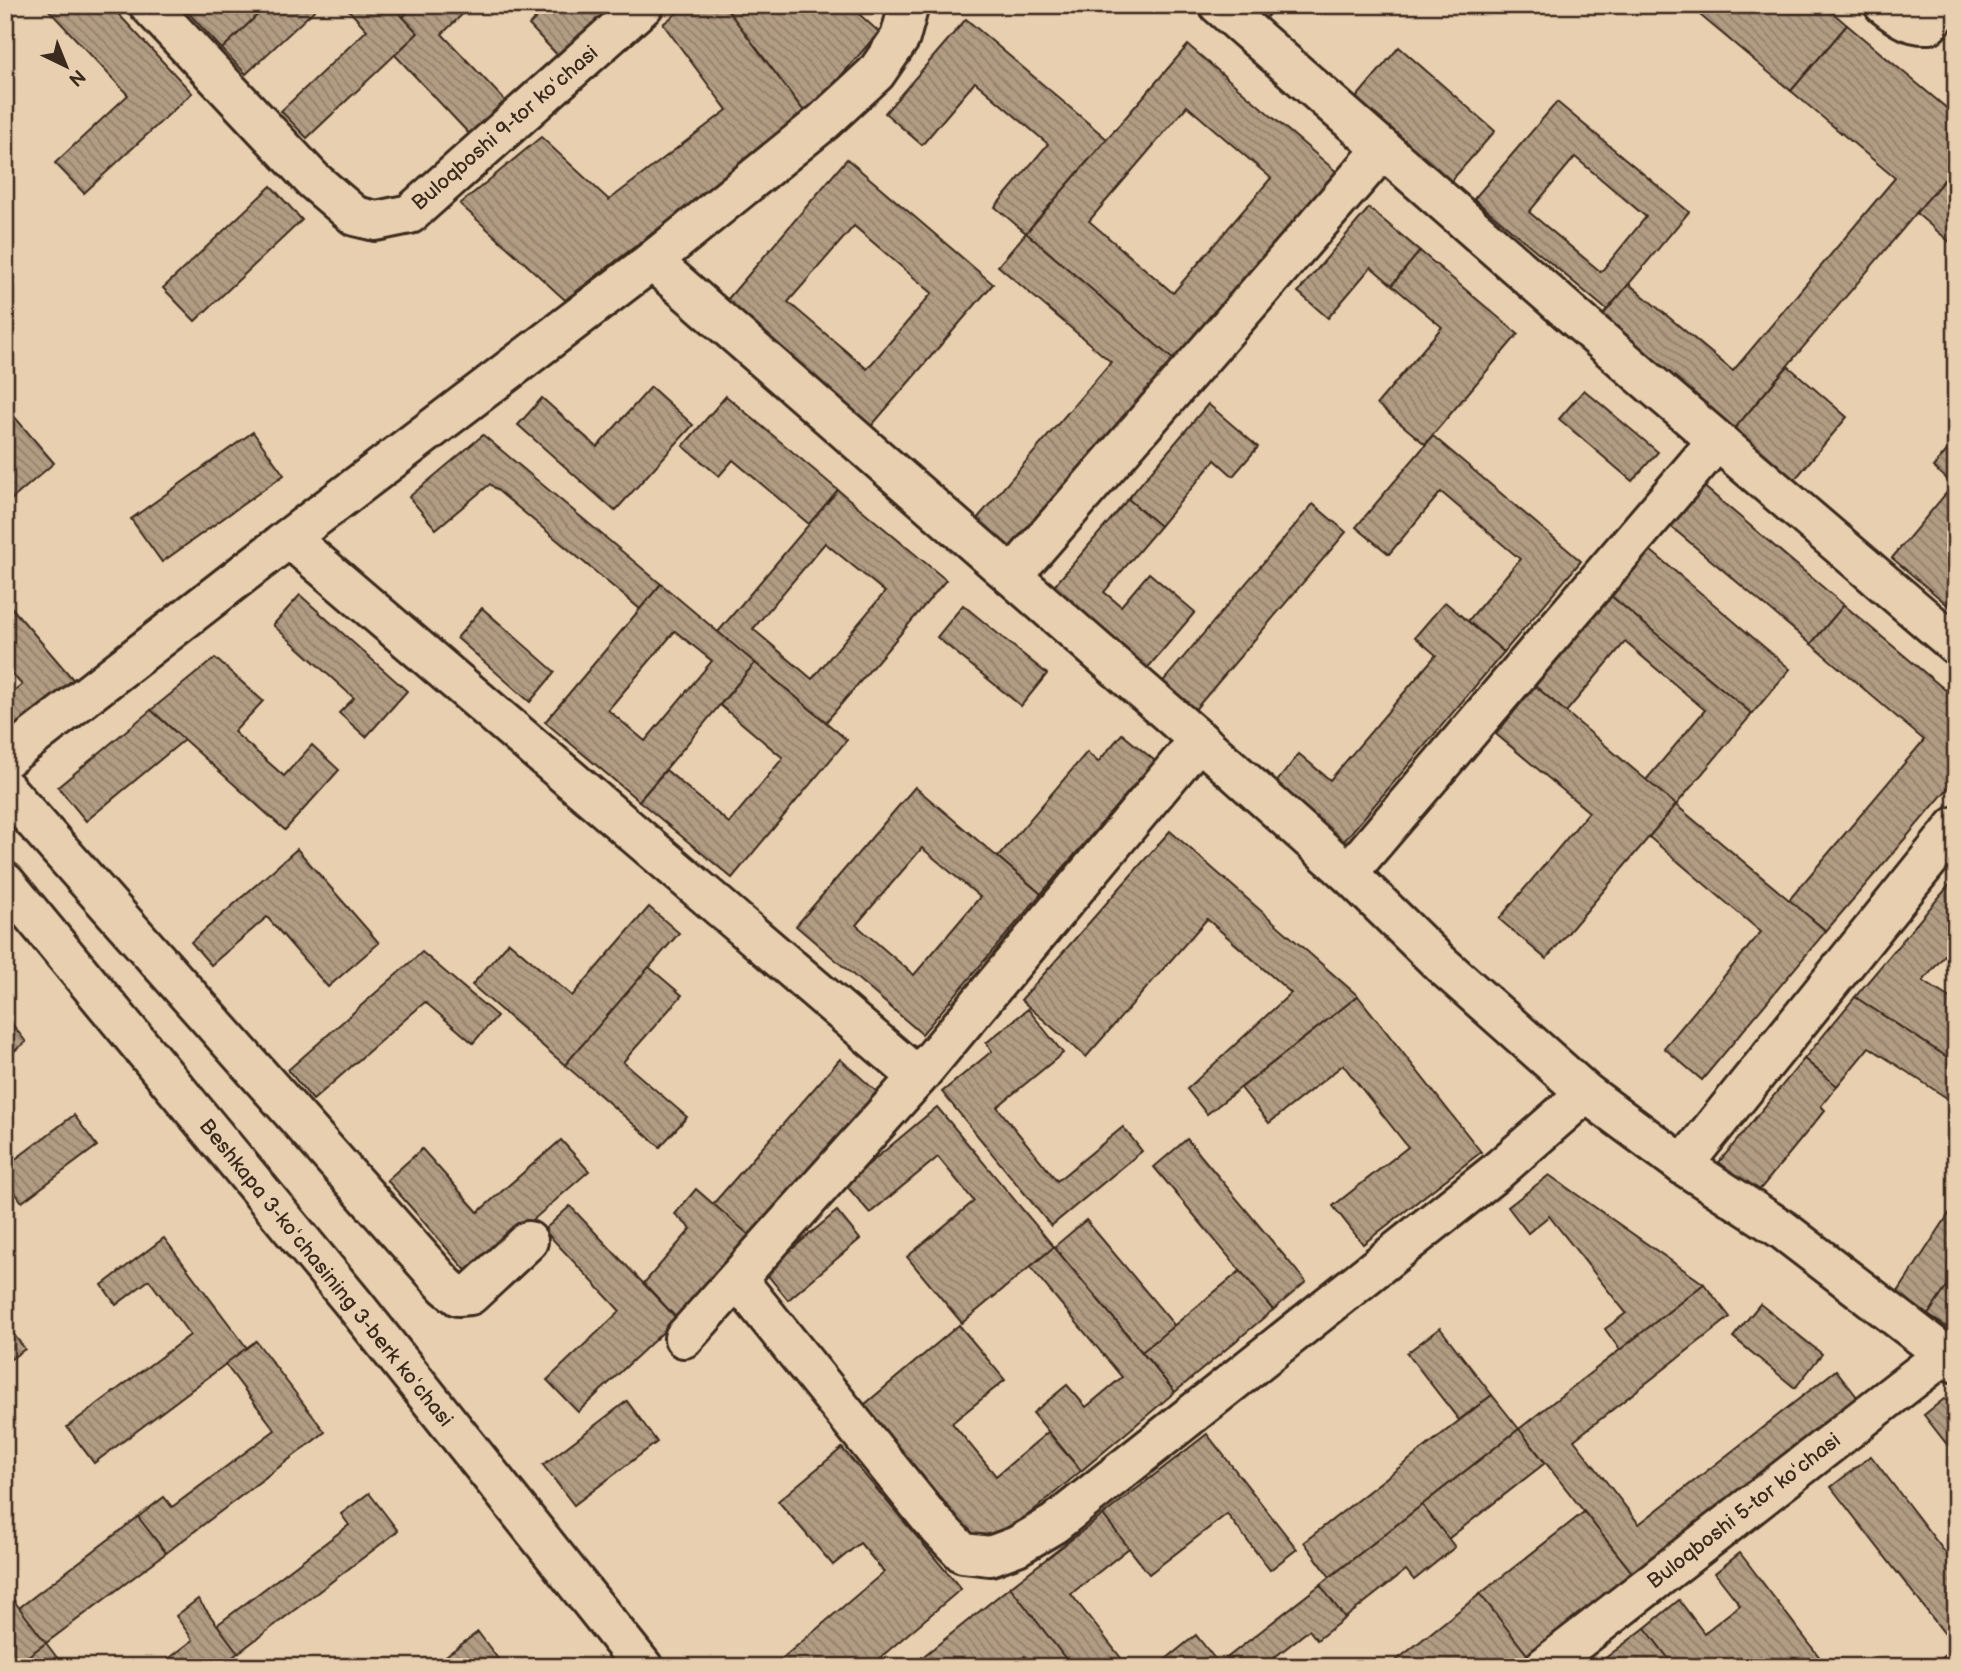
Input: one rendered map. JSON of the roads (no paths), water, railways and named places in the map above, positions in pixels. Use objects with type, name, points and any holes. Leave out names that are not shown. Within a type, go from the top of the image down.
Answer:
[{"type":"street","name":"Buloqboshi 9-tor koʻchasi","points":[[149,5],[313,180],[355,216],[376,222],[410,214],[644,5]]},
{"type":"street","points":[[5,759],[652,261],[823,122],[876,72],[900,38],[909,5]]},
{"type":"street","points":[[1219,5],[1717,441],[1956,645]]},
{"type":"street","points":[[1884,5],[1900,19],[1916,24],[1930,24],[1945,5]]},
{"type":"street","points":[[1012,576],[1383,149]]},
{"type":"street","points":[[652,261],[1199,740],[1348,873],[1441,964],[1586,1093],[1683,1165],[1783,1230],[1950,1359]]},
{"type":"street","points":[[1348,873],[1717,441]]},
{"type":"street","points":[[289,538],[918,1077]]},
{"type":"street","points":[[684,1338],[918,1077],[1199,740]]},
{"type":"street","points":[[5,788],[446,1286],[458,1296],[470,1295],[528,1241]]},
{"type":"street","points":[[1683,1165],[1956,826]]},
{"type":"street","name":"Beshkapa 3-koʻchasining 3-berk koʻchasi","points":[[5,883],[362,1315],[643,1667]]},
{"type":"street","points":[[737,1279],[932,1521],[963,1553],[989,1556],[1017,1546],[1054,1524],[1495,1173],[1586,1093]]},
{"type":"street","name":"Buloqboshi 5-tor koʻchasi","points":[[1545,1667],[1950,1359]]}]
